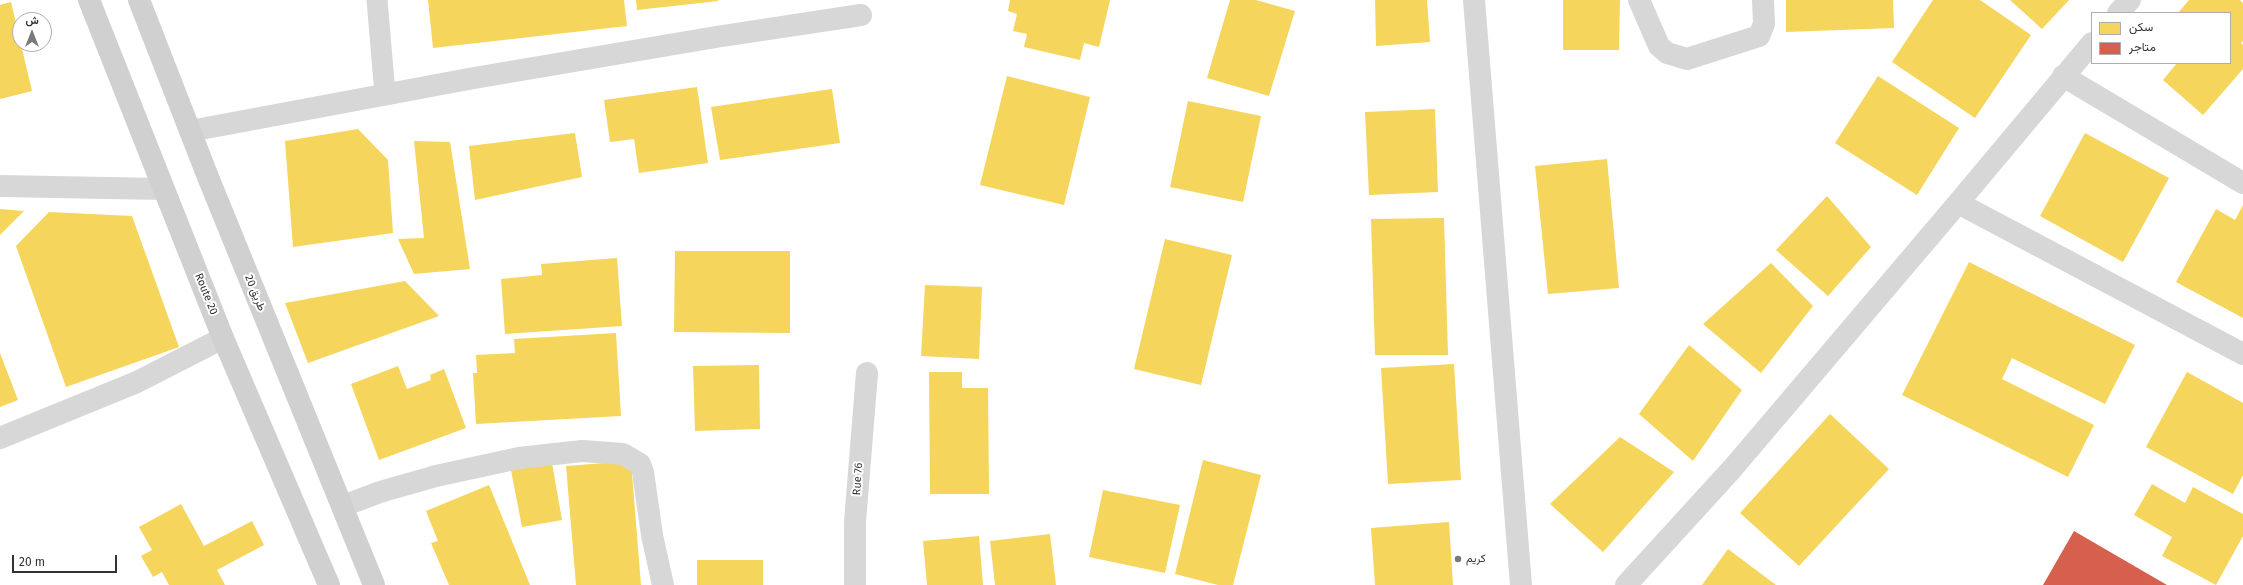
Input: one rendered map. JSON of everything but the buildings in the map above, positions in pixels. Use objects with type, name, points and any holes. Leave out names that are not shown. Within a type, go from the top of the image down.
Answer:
[{"type":"main road","name":"Route 20","points":[[89,0],[163,190],[223,338],[329,585]]},
{"type":"main road","name":"طريق 20","points":[[139,0],[190,131],[374,585]]},
{"type":"street","points":[[1474,0],[1521,585]]},
{"type":"street","points":[[1639,0],[1659,46],[1667,53],[1687,59],[1759,36],[1764,24],[1763,0]]},
{"type":"street","points":[[2119,12],[2130,0]]},
{"type":"street","points":[[190,131],[385,94],[716,37],[861,15]]},
{"type":"street","points":[[1626,585],[1732,469],[1958,204],[2091,43]]},
{"type":"street","points":[[2063,76],[2243,183]]},
{"type":"street","points":[[0,186],[163,190]]},
{"type":"street","points":[[1958,204],[2243,354]]},
{"type":"street","points":[[0,438],[137,382],[223,338]]},
{"type":"street","name":"Rue 76","points":[[855,585],[855,522],[867,373]]},
{"type":"street","points":[[343,506],[380,492],[436,476],[504,461],[582,451],[622,454],[640,464],[643,472],[652,535],[663,585]]},
{"type":"lane","points":[[377,0],[385,94]]},
{"type":"place","name":"كريم","points":[[1458,559]]}]
